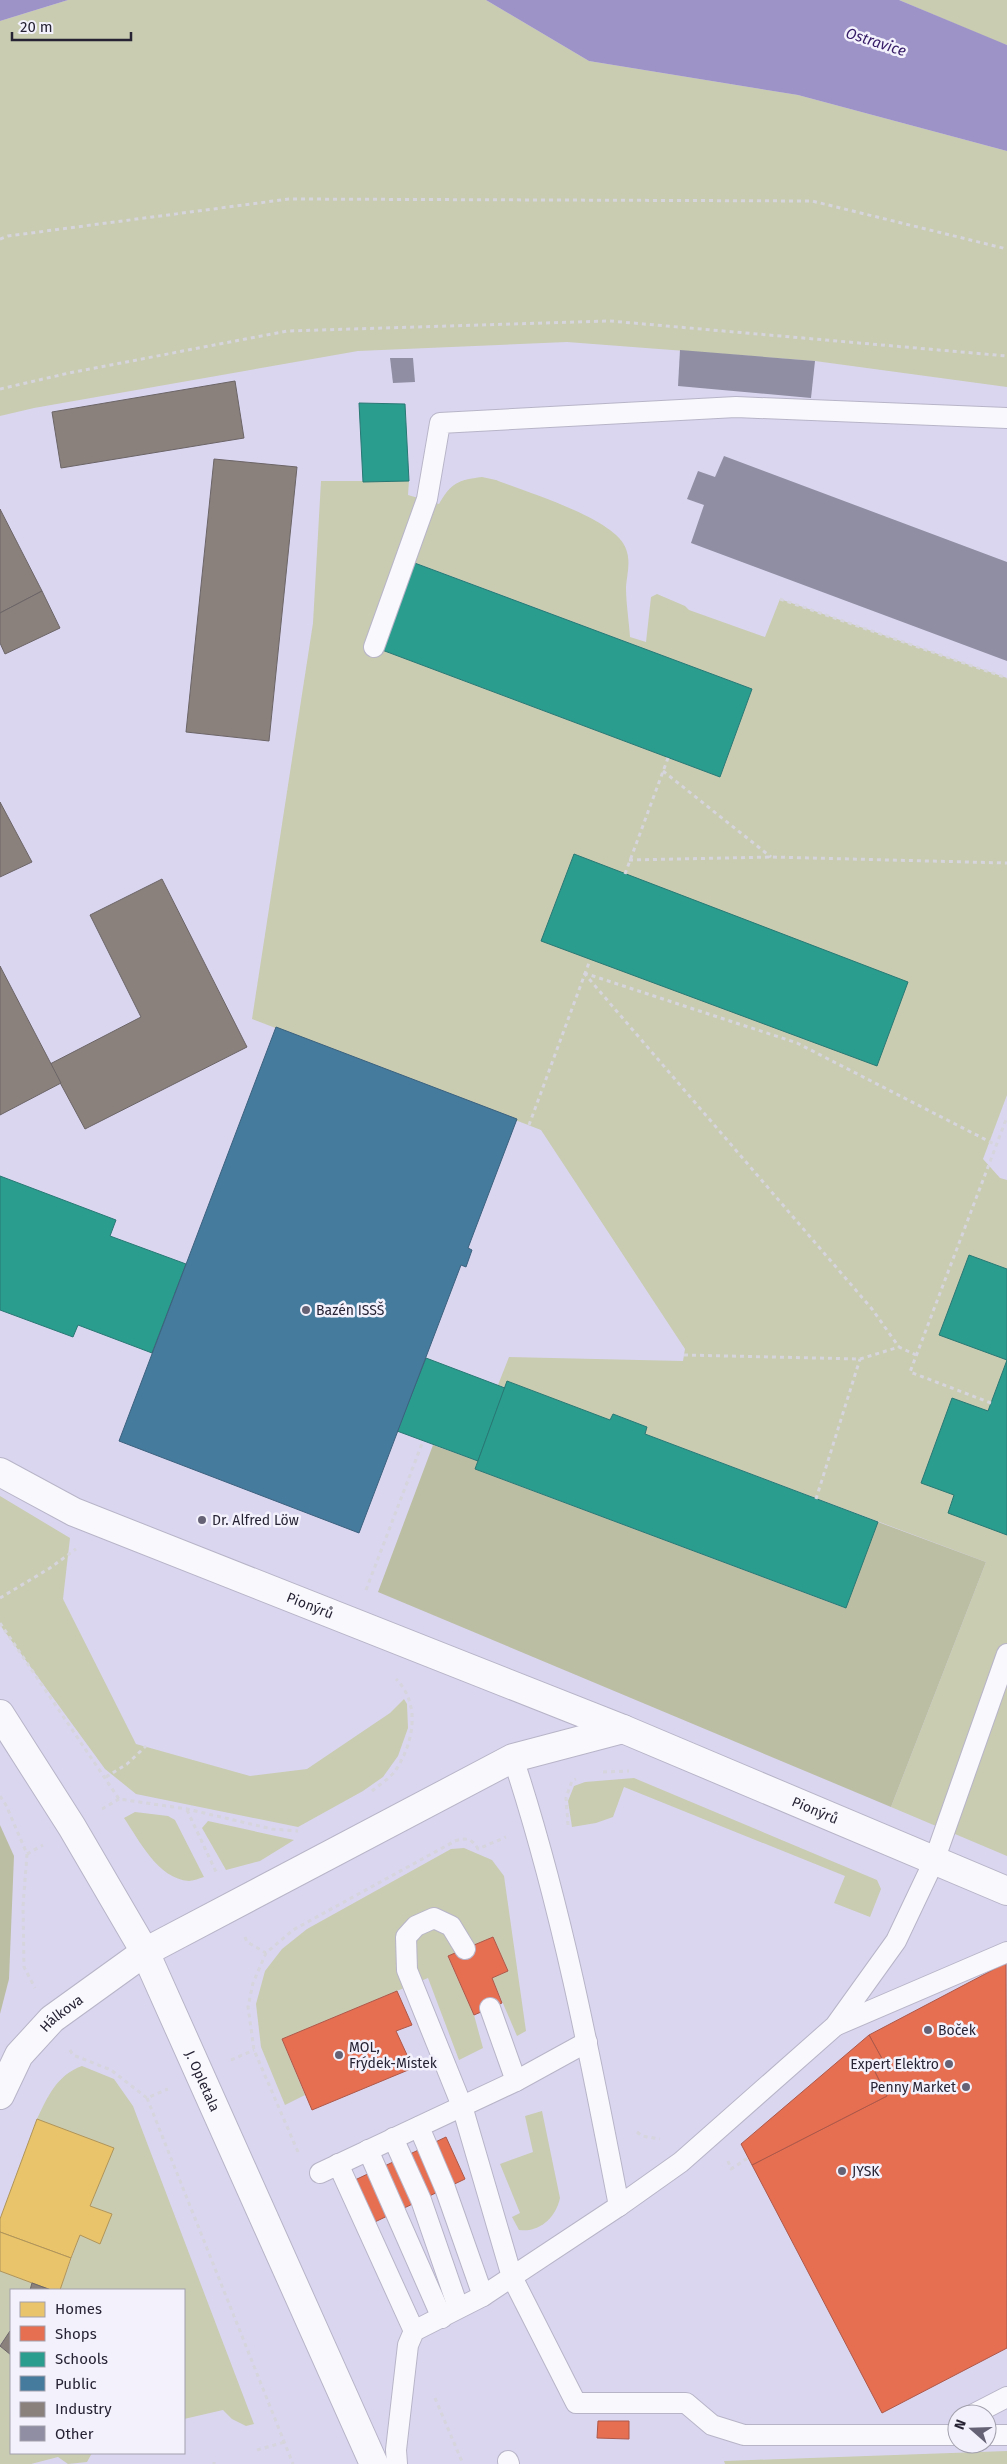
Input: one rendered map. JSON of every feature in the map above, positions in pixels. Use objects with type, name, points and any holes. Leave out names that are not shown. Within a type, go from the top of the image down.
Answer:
[{"type":"street","name":"Pionýrů","points":[[0,1472],[74,1512],[623,1729],[1007,1891]]},
{"type":"street","name":"J. Opletala","points":[[0,1714],[72,1827],[145,1952],[374,2464]]},
{"type":"street","points":[[145,1952],[513,1758],[623,1729]]},
{"type":"street","name":"Hálkova","points":[[0,2095],[19,2055],[52,2019],[145,1952]]},
{"type":"lane","points":[[374,647],[427,499],[440,423],[736,407],[1007,418]]},
{"type":"lane","points":[[397,2464],[396,2450],[408,2345],[414,2331],[482,2296],[619,2206],[681,2162],[835,2026],[896,1941],[934,1861],[1007,1654]]},
{"type":"lane","points":[[513,1758],[535,1824],[587,2042],[619,2206]]},
{"type":"lane","points":[[465,1949],[452,1926],[434,1918],[416,1926],[406,1937],[407,1970],[462,2106],[512,2277],[576,2403],[686,2403],[712,2424],[744,2435],[947,2435]]},
{"type":"lane","points":[[835,2026],[1007,1952]]},
{"type":"lane","points":[[490,2008],[516,2081]]},
{"type":"lane","points":[[320,2173],[516,2081],[587,2042]]},
{"type":"lane","points":[[419,2127],[445,2188],[482,2296]]},
{"type":"lane","points":[[393,2138],[421,2200],[450,2313]]},
{"type":"lane","points":[[368,2150],[394,2212],[450,2313]]},
{"type":"lane","points":[[338,2164],[414,2331]]},
{"type":"lane","points":[[993,2404],[1007,2397]]},
{"type":"lane","points":[[934,2435],[947,2428]]},
{"type":"path","points":[[0,240],[8,236],[289,199],[812,201],[1007,249]]},
{"type":"path","points":[[0,390],[69,373],[287,331],[610,320],[1007,356]]},
{"type":"path","points":[[780,599],[1007,678]]},
{"type":"path","points":[[625,874],[668,758]]},
{"type":"path","points":[[663,771],[772,857]]},
{"type":"path","points":[[629,860],[772,857],[1007,863]]},
{"type":"path","points":[[529,1125],[590,960]]},
{"type":"path","points":[[584,973],[797,1043],[996,1145]]},
{"type":"path","points":[[584,973],[872,1309],[899,1348],[916,1355]]},
{"type":"path","points":[[991,1403],[910,1372],[1007,1117]]},
{"type":"path","points":[[684,1355],[860,1359],[899,1348]]},
{"type":"path","points":[[816,1499],[860,1359]]},
{"type":"path","points":[[364,1595],[423,1441]]},
{"type":"path","points":[[0,1598],[50,1568],[82,1545]]},
{"type":"path","points":[[0,1623],[106,1777],[118,1799],[187,1809],[272,1829],[306,1832]]},
{"type":"path","points":[[365,1795],[395,1772],[407,1748],[414,1716],[410,1698],[392,1676]]},
{"type":"path","points":[[106,1777],[127,1764],[146,1746]]},
{"type":"path","points":[[596,1773],[637,1771]]},
{"type":"path","points":[[569,1835],[566,1798],[572,1781],[579,1777]]},
{"type":"path","points":[[301,2158],[254,2050],[248,2007],[253,1983],[266,1953],[293,1930],[455,1841],[465,1838],[473,1841],[478,1849],[567,1812]]},
{"type":"path","points":[[147,2098],[293,2464]]},
{"type":"path","points":[[632,2127],[642,2136],[666,2139]]},
{"type":"path","points":[[407,2358],[431,2389],[463,2464]]},
{"type":"path","points":[[257,2450],[285,2442]]},
{"type":"green space","points":[[68,0],[486,0],[589,61],[798,95],[1007,151],[1007,387],[815,361],[567,342],[358,351],[34,408],[0,416],[0,21]]},
{"type":"green space","points":[[899,0],[1007,0],[1007,45],[998,42]]},
{"type":"green space","points":[[482,477],[496,480],[548,499],[589,517],[606,527],[619,538],[626,549],[628,559],[626,593],[630,637],[646,642],[651,597],[657,594],[685,606],[689,610],[765,637],[780,599],[1007,678],[1007,1095],[983,1159],[1000,1178],[1007,1180],[1007,1856],[891,1807],[986,1562],[645,1434],[647,1427],[613,1414],[610,1420],[498,1385],[509,1357],[683,1361],[685,1349],[541,1130],[252,1019],[313,623],[321,481],[409,481],[408,495],[439,504],[447,491],[456,484]],"holes":[[[413,562],[752,689],[720,777],[382,650]]]},
{"type":"green space","points":[[433,1445],[478,1461],[475,1469],[845,1608],[878,1522],[986,1562],[891,1807],[378,1592]]},
{"type":"green space","points":[[0,1496],[70,1538],[63,1599],[136,1744],[250,1776],[307,1769],[390,1713],[404,1699],[407,1704],[408,1728],[398,1756],[383,1777],[363,1791],[298,1827],[136,1794],[105,1769],[0,1625]]},
{"type":"green space","points":[[634,1778],[877,1880],[881,1889],[870,1917],[834,1903],[845,1876],[624,1787],[613,1817],[596,1823],[572,1827],[568,1801],[574,1786],[585,1782]]},
{"type":"green space","points":[[135,1812],[168,1816],[175,1820],[204,1877],[189,1881],[178,1879],[159,1866],[143,1847],[124,1818]]},
{"type":"green space","points":[[208,1821],[294,1840],[260,1861],[226,1870],[202,1828]]},
{"type":"green space","points":[[0,1825],[14,1856],[9,1979],[0,2014]]},
{"type":"green space","points":[[464,1848],[492,1860],[504,1876],[526,2031],[517,2036],[492,1978],[508,1971],[493,1937],[448,1957],[474,2015],[483,2048],[459,2060],[428,1978],[282,2039],[305,2095],[285,2105],[261,2047],[256,2004],[265,1971],[282,1949],[307,1929],[451,1849]]},
{"type":"green space","points":[[82,2066],[114,2079],[133,2106],[254,2424],[246,2426],[232,2419],[223,2410],[185,2419],[185,2289],[60,2289],[80,2235],[112,2214],[90,2206],[113,2148],[37,2119],[54,2087],[73,2070]]},
{"type":"green space","points":[[542,2111],[560,2198],[555,2211],[546,2222],[534,2229],[519,2230],[512,2217],[520,2213],[500,2164],[533,2152],[525,2116]]},
{"type":"green space","points":[[0,2271],[32,2283],[30,2289],[10,2289],[10,2331],[0,2345]]},
{"type":"green space","points":[[0,2346],[10,2354],[10,2454],[91,2454],[87,2462],[68,2464],[58,2457],[31,2464],[0,2464]]},
{"type":"green space","points":[[997,2451],[1007,2451],[1007,2464],[725,2464],[724,2461],[947,2453],[997,2454]]},
{"type":"water","points":[[0,0],[68,0],[0,21]]},
{"type":"water","name":"Ostravice","points":[[486,0],[899,0],[1007,45],[1007,151],[798,95],[589,61]]},
{"type":"building: Homes","points":[[37,2119],[114,2148],[90,2206],[112,2214],[100,2244],[80,2235],[71,2258],[0,2232],[0,2219]]},
{"type":"building: Homes","points":[[0,2232],[71,2258],[60,2289],[48,2289],[0,2271]]},
{"type":"building: Shops","points":[[493,1937],[508,1971],[492,1978],[502,2003],[474,2015],[448,1956]]},
{"type":"building: Shops","points":[[1006,1963],[1007,2348],[882,2413],[752,2165],[887,2096],[875,2072],[886,2066],[869,2035]]},
{"type":"building: Shops","points":[[397,1991],[412,2025],[396,2031],[413,2068],[312,2110],[282,2039]]},
{"type":"building: Shops","points":[[869,2035],[886,2066],[875,2072],[887,2096],[752,2165],[741,2144]]},
{"type":"building: Shops","points":[[446,2137],[465,2179],[358,2230],[338,2188]]},
{"type":"building: Shops","points":[[598,2421],[629,2421],[629,2439],[597,2438]]},
{"type":"building: Schools","points":[[359,403],[405,404],[409,481],[363,482]]},
{"type":"building: Schools","points":[[412,562],[752,689],[720,777],[382,650]]},
{"type":"building: Schools","points":[[574,854],[908,982],[877,1066],[541,941]]},
{"type":"building: Schools","points":[[0,1176],[116,1220],[110,1236],[186,1264],[152,1353],[78,1325],[73,1337],[0,1310]]},
{"type":"building: Schools","points":[[969,1255],[1007,1269],[1007,1360],[939,1335]]},
{"type":"building: Schools","points":[[426,1358],[505,1388],[478,1461],[397,1431]]},
{"type":"building: Schools","points":[[1007,1360],[1007,1535],[948,1513],[954,1495],[921,1483],[952,1398],[988,1411]]},
{"type":"building: Schools","points":[[507,1381],[610,1420],[613,1414],[647,1427],[645,1434],[878,1522],[846,1608],[475,1469]]},
{"type":"building: Public","name":"Bazén ISSŠ","points":[[276,1027],[517,1119],[468,1248],[472,1250],[466,1267],[461,1265],[359,1533],[119,1441]]},
{"type":"building: Industry","points":[[235,381],[244,438],[61,468],[52,412]]},
{"type":"building: Industry","points":[[214,459],[297,467],[269,741],[186,732]]},
{"type":"building: Industry","points":[[0,509],[42,591],[0,613]]},
{"type":"building: Industry","points":[[42,591],[60,628],[5,654],[0,643],[0,613]]},
{"type":"building: Industry","points":[[0,802],[32,862],[0,877]]},
{"type":"building: Industry","points":[[162,879],[247,1047],[85,1129],[50,1064],[141,1017],[90,915]]},
{"type":"building: Industry","points":[[0,966],[61,1083],[0,1115]]},
{"type":"building: Industry","points":[[32,2283],[48,2289],[30,2289]]},
{"type":"building: Industry","points":[[10,2331],[10,2354],[0,2346]]},
{"type":"building: Other","points":[[680,350],[815,361],[811,398],[678,386]]},
{"type":"building: Other","points":[[390,358],[413,358],[415,382],[393,383]]},
{"type":"building: Other","points":[[724,456],[1007,562],[1007,661],[691,543],[704,505],[687,499],[698,471],[715,477]]},
{"type":"place","name":"Bazén ISSŠ","points":[[306,1310]]},
{"type":"place","name":"Dr. Alfred Löw","points":[[202,1520]]},
{"type":"place","name":"Boček","points":[[928,2030]]},
{"type":"place","name":"MOL, Frýdek-Místek","points":[[339,2055]]},
{"type":"place","name":"Expert Elektro","points":[[949,2064]]},
{"type":"place","name":"Penny Market","points":[[966,2087]]},
{"type":"place","name":"JYSK","points":[[842,2171]]}]
